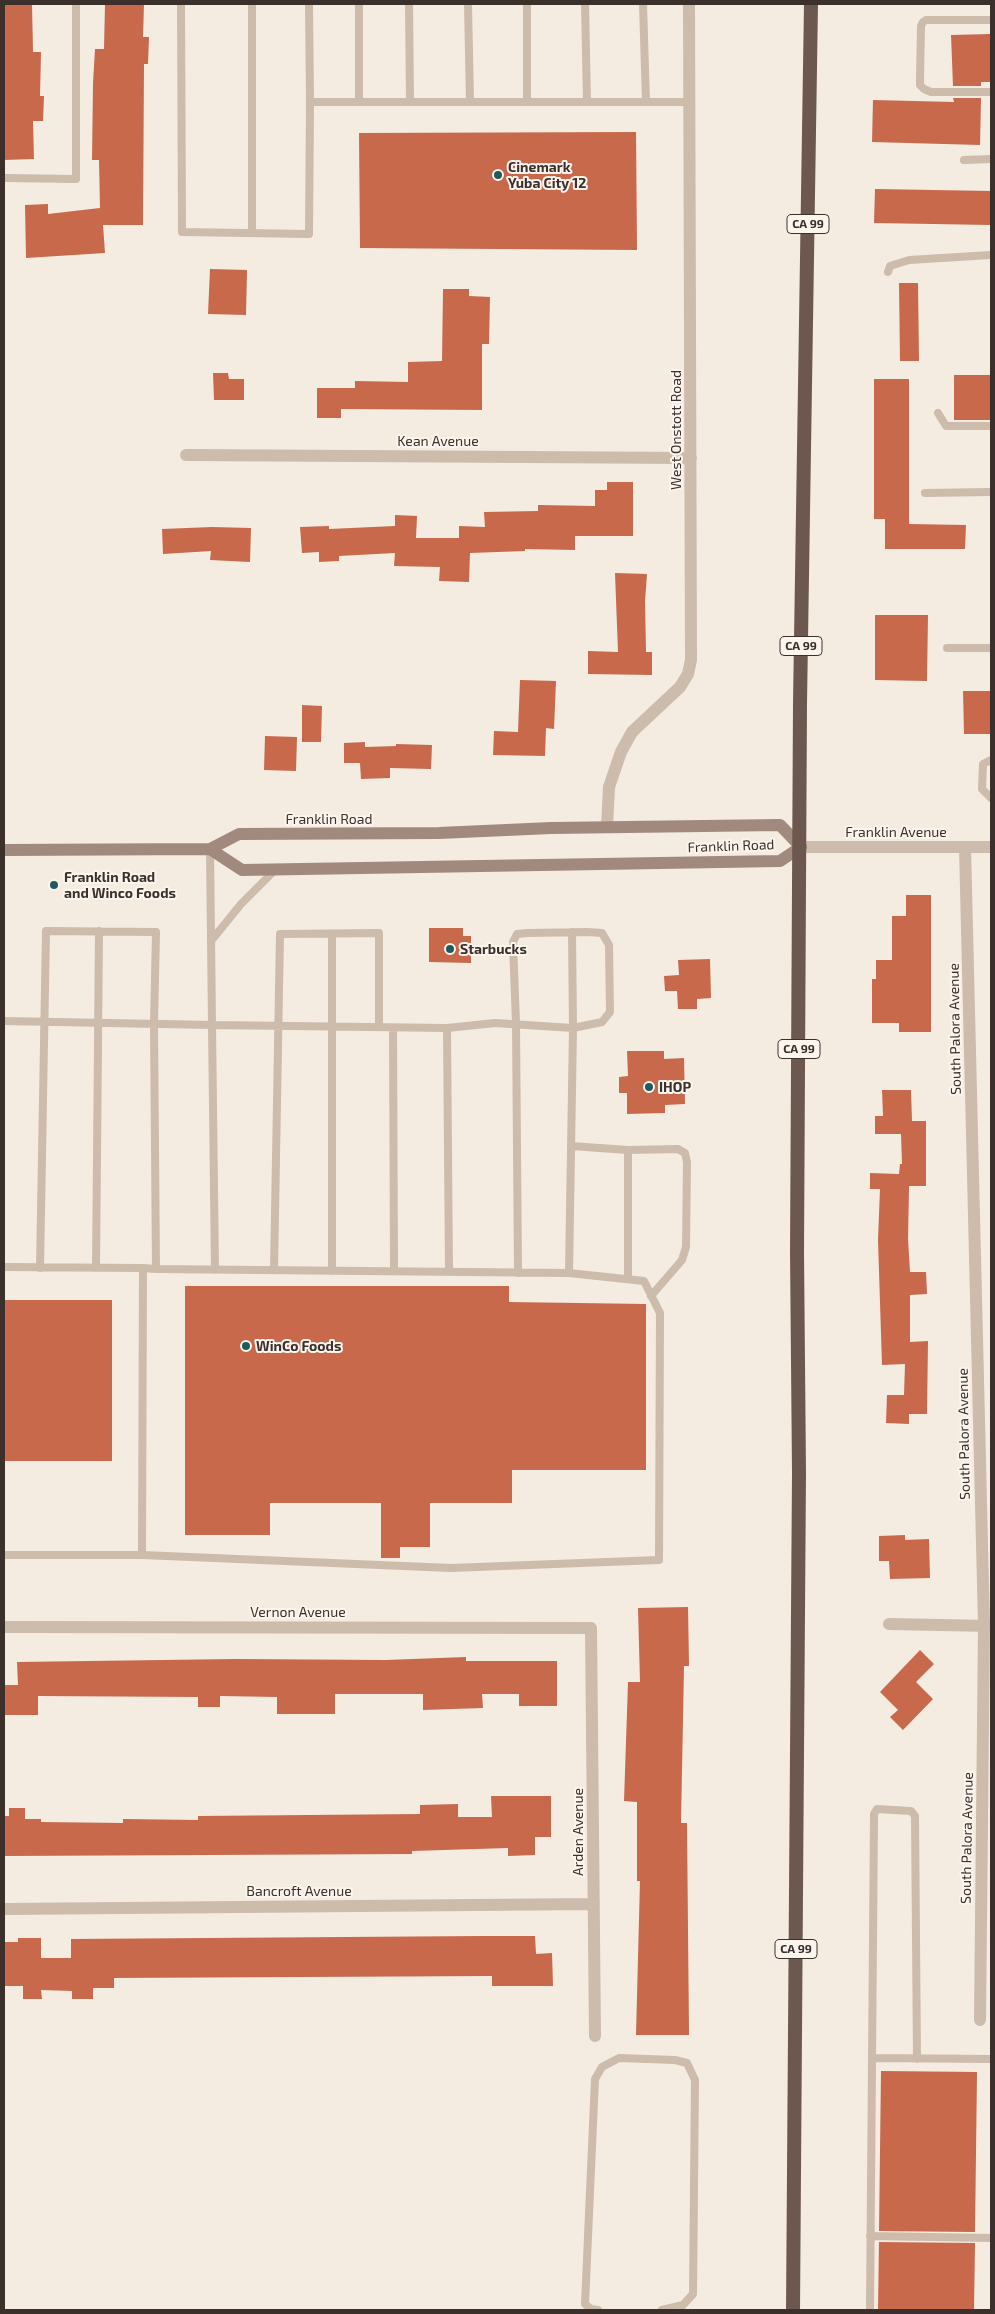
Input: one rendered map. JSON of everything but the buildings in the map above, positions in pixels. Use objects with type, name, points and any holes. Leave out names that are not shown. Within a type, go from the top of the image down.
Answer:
[{"type":"highway","name":"CA 99","points":[[793,2310],[801,848],[800,703],[811,4]]},
{"type":"main road","name":"Franklin Road","points":[[4,850],[210,849],[239,834],[439,833],[607,827],[780,825],[801,848],[780,861],[275,870],[242,870],[210,849]]},
{"type":"street","name":"West Onstott Road","points":[[607,827],[609,787],[620,752],[632,732],[680,687],[688,674],[693,636],[689,4]]},
{"type":"street","name":"Kean Avenue","points":[[186,455],[691,458]]},
{"type":"street","name":"Franklin Avenue","points":[[801,848],[991,847]]},
{"type":"street","name":"South Palora Avenue","points":[[965,848],[988,1626],[980,2020]]},
{"type":"street","points":[[889,1624],[988,1626]]},
{"type":"street","name":"Vernon Avenue","points":[[4,1627],[591,1628]]},
{"type":"street","name":"Arden Avenue","points":[[591,1628],[594,2036]]},
{"type":"street","name":"Bancroft Avenue","points":[[4,1909],[594,1904]]},
{"type":"lane","points":[[4,178],[76,179],[76,4]]},
{"type":"lane","points":[[182,4],[182,232],[309,234],[309,4]]},
{"type":"lane","points":[[252,4],[252,232]]},
{"type":"lane","points":[[359,4],[359,102]]},
{"type":"lane","points":[[410,4],[410,102]]},
{"type":"lane","points":[[468,4],[470,102]]},
{"type":"lane","points":[[527,4],[527,101]]},
{"type":"lane","points":[[584,4],[587,102]]},
{"type":"lane","points":[[643,4],[646,102]]},
{"type":"lane","points":[[991,20],[926,20],[923,22],[921,26],[920,70],[920,85],[931,92],[991,92]]},
{"type":"lane","points":[[310,102],[690,102]]},
{"type":"lane","points":[[964,160],[991,159]]},
{"type":"lane","points":[[888,272],[890,266],[909,260],[991,255]]},
{"type":"lane","points":[[938,413],[946,426],[991,426]]},
{"type":"lane","points":[[925,493],[991,492]]},
{"type":"lane","points":[[947,648],[991,648]]},
{"type":"lane","points":[[991,760],[983,764],[982,789],[991,798]]},
{"type":"lane","points":[[210,849],[214,1270]]},
{"type":"lane","points":[[211,941],[241,904],[275,870]]},
{"type":"lane","points":[[40,1268],[46,931],[99,931],[156,932],[154,1024],[156,1269]]},
{"type":"lane","points":[[96,1268],[99,931]]},
{"type":"lane","points":[[569,1273],[572,932]]},
{"type":"lane","points":[[274,1270],[280,934],[379,933],[379,1027]]},
{"type":"lane","points":[[4,1021],[393,1028],[447,1028],[495,1023],[516,1024],[572,1028],[602,1022],[610,1012],[609,945],[602,933],[517,934],[513,942],[516,1024],[518,1273]]},
{"type":"lane","points":[[332,934],[334,1027],[332,1271]]},
{"type":"lane","points":[[393,1028],[394,1272]]},
{"type":"lane","points":[[447,1028],[449,1272]]},
{"type":"lane","points":[[571,1146],[628,1150],[678,1149],[685,1154],[687,1162],[686,1247],[682,1260],[651,1296]]},
{"type":"lane","points":[[628,1150],[628,1279]]},
{"type":"lane","points":[[4,1267],[569,1273],[644,1280],[660,1313],[659,1560],[451,1568],[142,1555],[4,1554]]},
{"type":"lane","points":[[142,1555],[143,1268]]},
{"type":"lane","points":[[870,2310],[874,1814],[877,1809],[911,1810],[915,1816],[917,2058]]},
{"type":"lane","points":[[598,2310],[591,2309],[585,2304],[595,2079],[602,2067],[618,2058],[675,2060],[687,2063],[695,2080],[693,2294],[683,2305],[662,2310]]},
{"type":"lane","points":[[872,2058],[991,2059]]},
{"type":"lane","points":[[870,2236],[991,2238]]},
{"type":"place","name":"Cinemark Yuba City 12","points":[[498,175]]},
{"type":"place","name":"Franklin Road and Winco Foods","points":[[54,885]]},
{"type":"place","name":"Starbucks","points":[[450,949]]},
{"type":"place","name":"IHOP","points":[[649,1087]]},
{"type":"place","name":"WinCo Foods","points":[[246,1346]]}]
